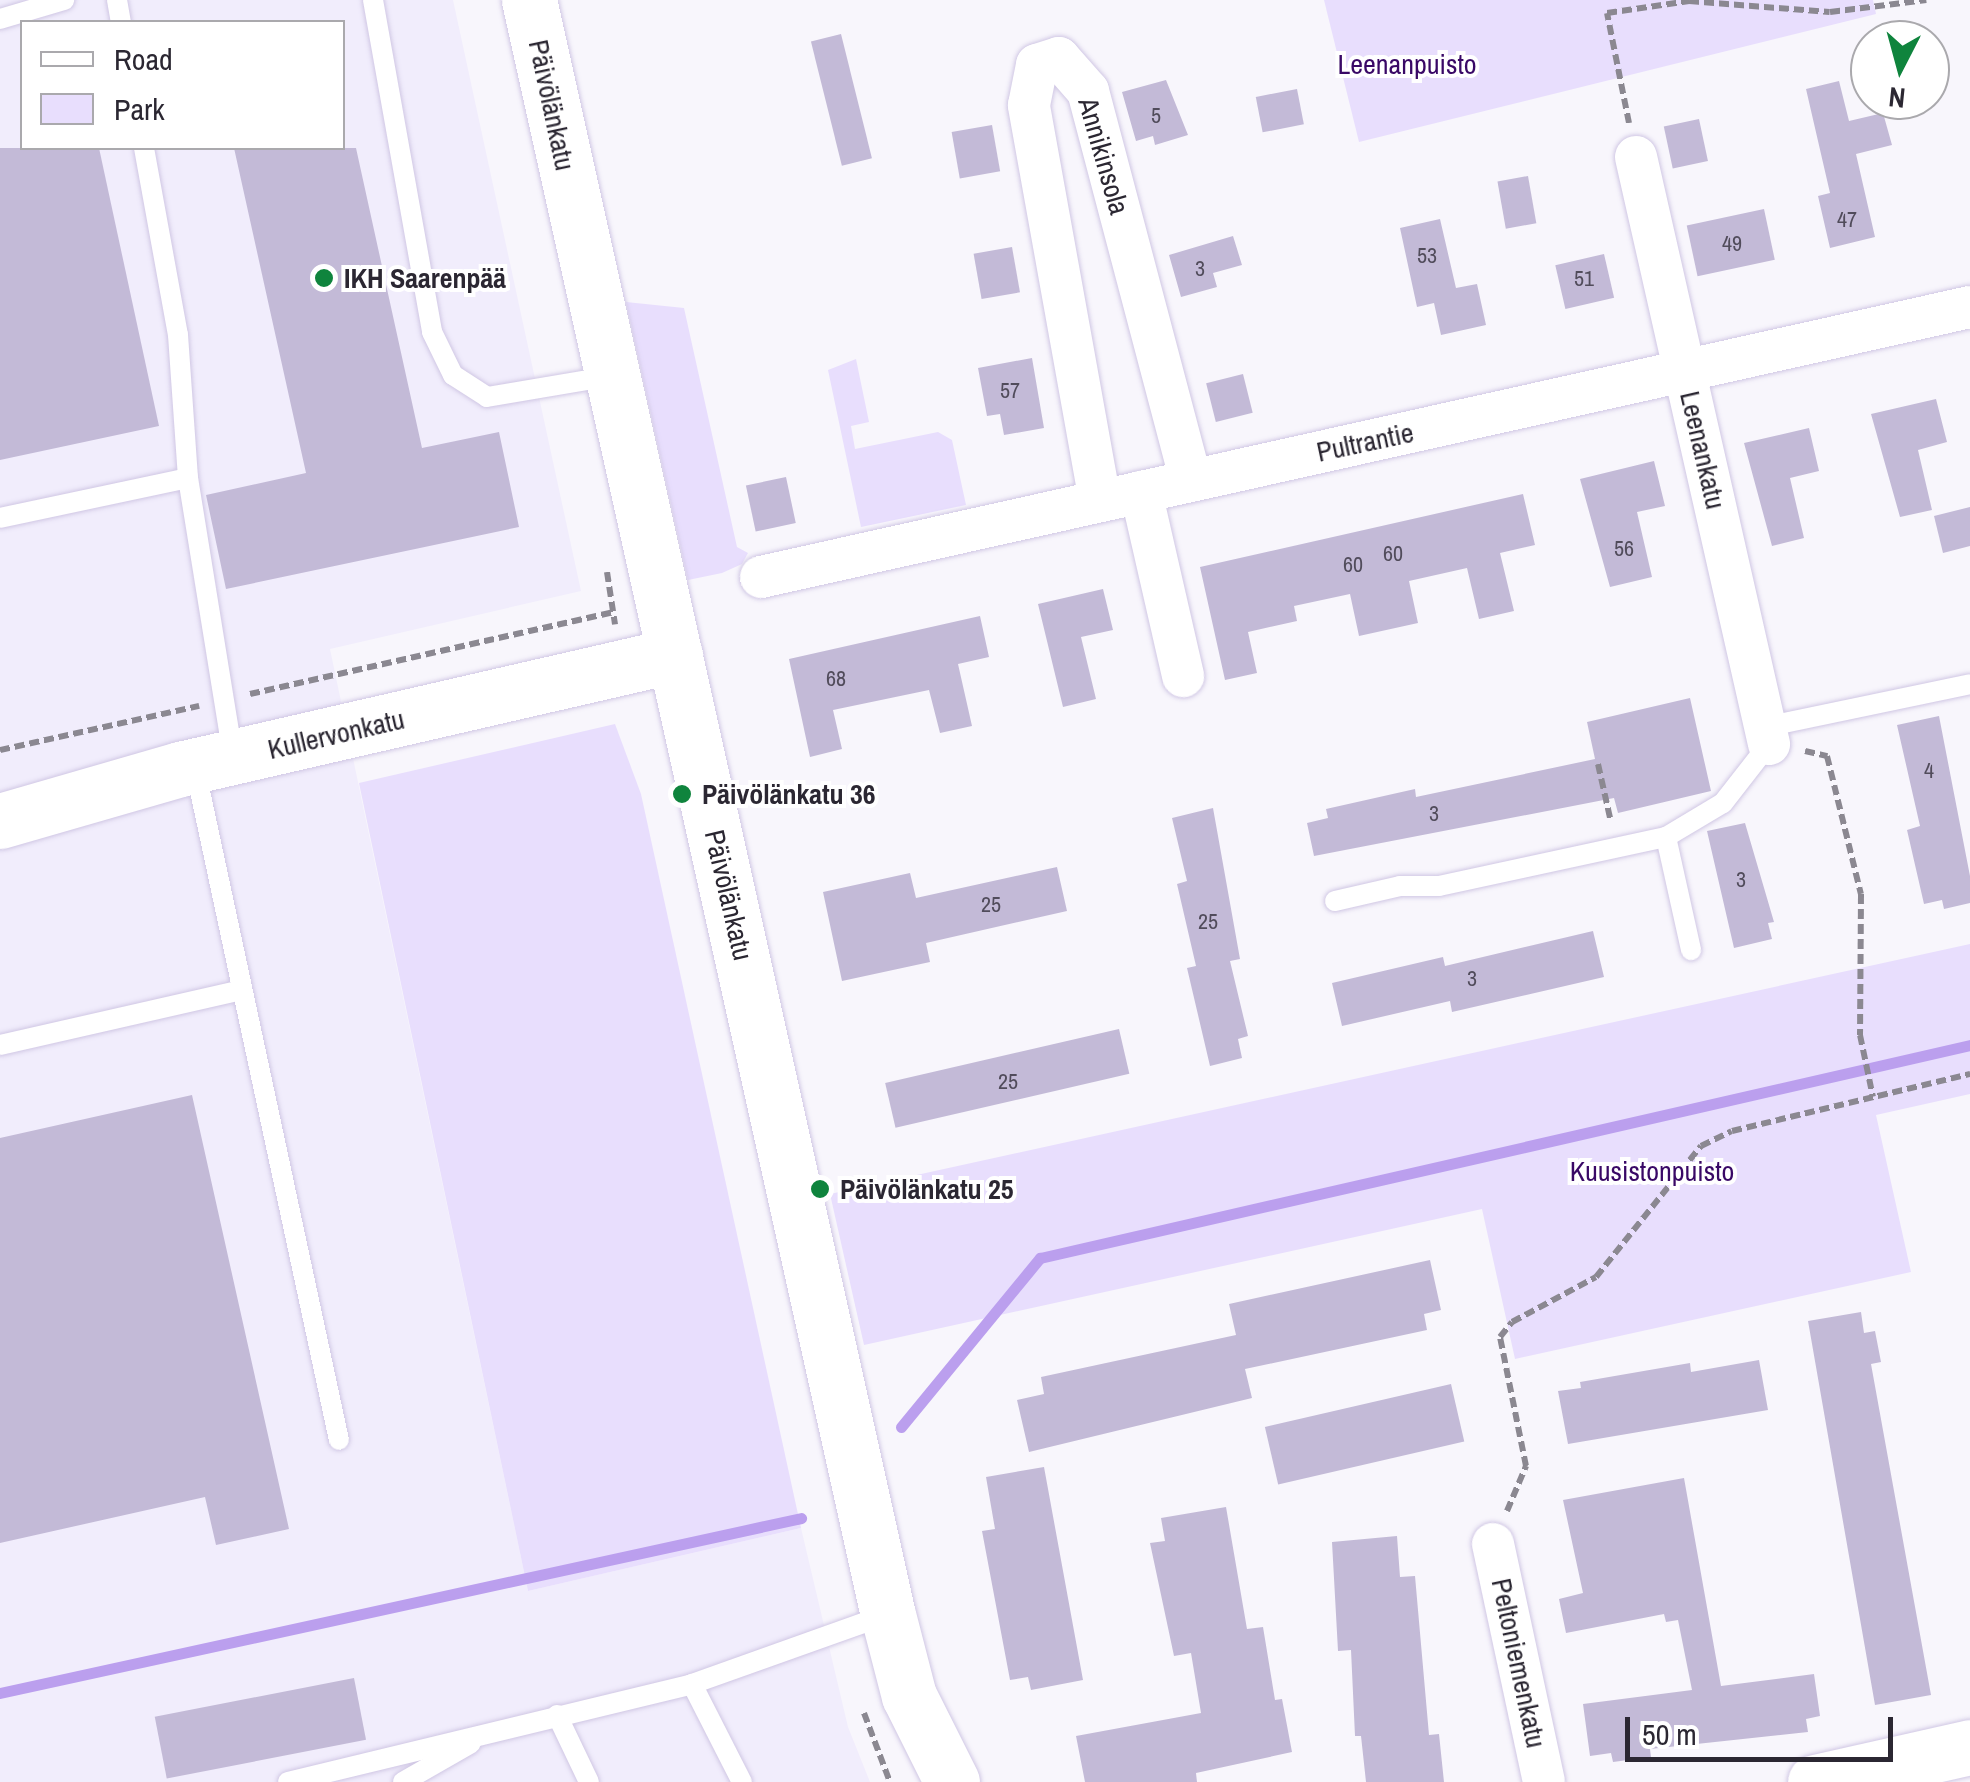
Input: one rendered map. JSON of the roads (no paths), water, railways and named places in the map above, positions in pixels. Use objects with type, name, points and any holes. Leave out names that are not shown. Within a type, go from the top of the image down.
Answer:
[{"type":"street","name":"Päivölänkatu","points":[[529,0],[888,1615],[909,1696],[952,1782]]},
{"type":"street","name":"Annikinsola","points":[[1100,501],[1029,106],[1037,65],[1059,58],[1088,91],[1191,481]]},
{"type":"street","name":"Leenankatu","points":[[1636,157],[1767,736]]},
{"type":"street","name":"Pultrantie","points":[[761,577],[1970,307]]},
{"type":"street","points":[[1141,492],[1182,676]]},
{"type":"street","name":"Kullervonkatu","points":[[0,821],[214,762],[675,655]]},
{"type":"street","name":"Peltoniemenkatu","points":[[1493,1544],[1544,1782]]},
{"type":"street","points":[[1816,1782],[1970,1747]]},
{"type":"lane","points":[[0,19],[64,0]]},
{"type":"lane","points":[[373,0],[432,332],[454,375],[487,397],[613,376]]},
{"type":"lane","points":[[144,150],[178,335],[188,478],[221,701],[214,762],[242,990],[339,1440]]},
{"type":"lane","points":[[0,518],[188,478]]},
{"type":"lane","points":[[1335,901],[1666,837],[1723,802],[1767,736],[1970,684]]},
{"type":"lane","points":[[1666,837],[1691,950]]},
{"type":"lane","points":[[0,1045],[242,990]]},
{"type":"lane","points":[[288,1782],[692,1684],[888,1615]]},
{"type":"lane","points":[[692,1684],[742,1782]]},
{"type":"lane","points":[[557,1715],[589,1782]]},
{"type":"lane","points":[[404,1782],[490,1731]]},
{"type":"waterway","points":[[901,1427],[1040,1258],[1970,1045]]},
{"type":"waterway","points":[[0,1693],[801,1518]]},
{"type":"place","name":"IKH Saarenpää","points":[[324,278]]},
{"type":"place","name":"Päivölänkatu 36","points":[[682,794]]},
{"type":"place","name":"Päivölänkatu 25","points":[[820,1189]]},
{"type":"park label","name":"Leenanpuisto","points":[[1407,64]]},
{"type":"park label","name":"Kuusistonpuisto","points":[[1652,1171]]}]
